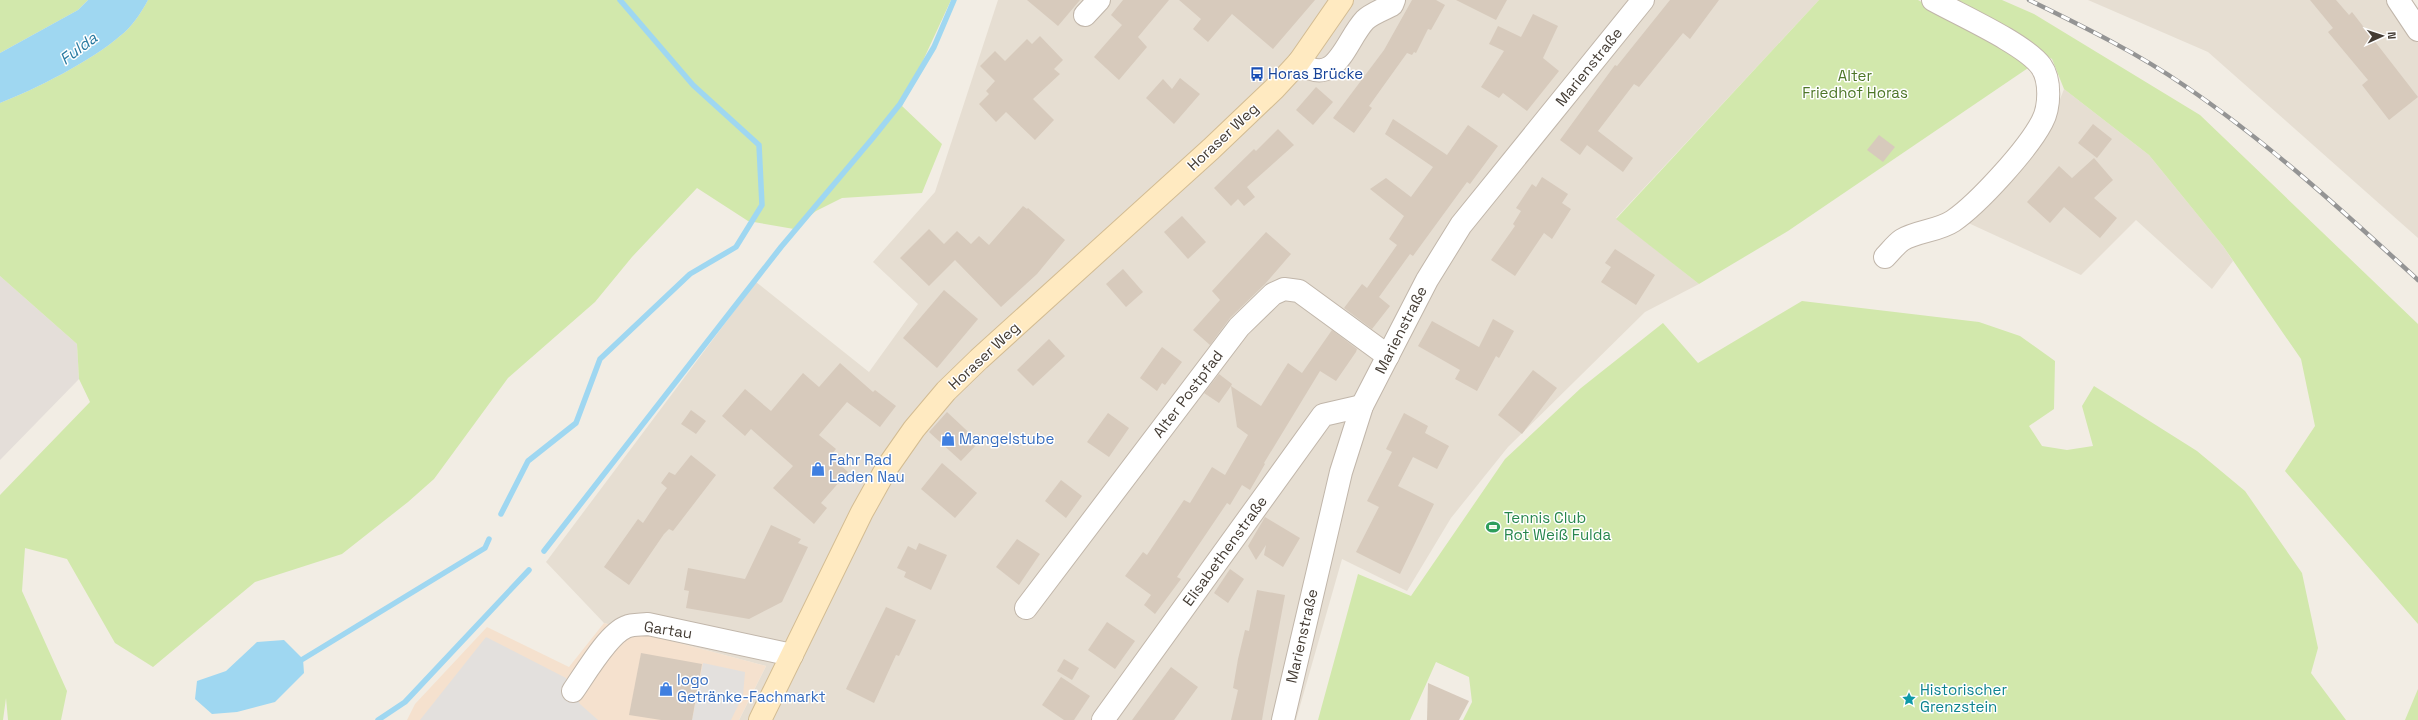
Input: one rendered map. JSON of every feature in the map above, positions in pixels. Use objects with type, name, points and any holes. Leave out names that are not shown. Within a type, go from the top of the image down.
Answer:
[{"type":"main road","name":"Horaser Weg","points":[[760,720],[862,512],[886,469],[914,428],[941,397],[979,359],[1251,112],[1299,62],[1342,0]]},
{"type":"street","points":[[1299,62],[1309,69],[1319,71],[1328,68],[1342,55],[1365,20],[1392,4],[1394,0]]},
{"type":"street","name":"Marienstraße","points":[[1283,720],[1341,472],[1362,406],[1427,280],[1461,225],[1643,0]]},
{"type":"street","points":[[1885,257],[1902,240],[1952,222],[1971,206],[2027,144],[2042,121],[2046,108],[2048,83],[2045,73],[2031,55],[1933,0]]},
{"type":"street","points":[[2398,0],[2418,30]]},
{"type":"street","name":"Alter Postpfad","points":[[1026,608],[1230,339],[1273,294],[1284,288],[1299,292],[1388,356]]},
{"type":"street","name":"Elisabethenstraße","points":[[1103,720],[1323,415],[1362,406]]},
{"type":"street","name":"Gartau","points":[[573,691],[614,635],[626,627],[635,625],[648,624],[792,655]]},
{"type":"shaded area","points":[[998,0],[1819,0],[1616,218],[1699,284],[1645,312],[1508,447],[1451,518],[1407,591],[1342,559],[1296,720],[739,720],[766,666],[604,623],[546,562],[756,282],[869,372],[918,304],[873,262],[935,192]]},
{"type":"shaded area","points":[[2088,0],[2389,0],[2418,43],[2418,238],[2208,52]]},
{"type":"shaded area","points":[[2064,89],[2149,155],[2223,246],[2233,261],[2212,289],[2136,220],[2081,275],[1964,221],[2048,130]]},
{"type":"shaded area","points":[[0,276],[77,344],[79,379],[0,460]]},
{"type":"shaded area","points":[[604,623],[766,666],[739,720],[407,720],[415,704],[487,627],[569,667]]},
{"type":"shaded area","points":[[486,637],[566,678],[580,704],[598,720],[420,720]]},
{"type":"shaded area","points":[[703,663],[745,672],[743,695],[731,720],[692,720]]},
{"type":"green space","points":[[0,0],[88,0],[78,10],[0,53]]},
{"type":"green space","points":[[148,0],[951,0],[902,106],[942,144],[922,193],[842,198],[816,211],[794,229],[748,221],[697,188],[632,257],[595,302],[508,378],[434,479],[408,502],[342,554],[255,582],[153,667],[115,643],[67,559],[25,548],[22,591],[67,691],[61,720],[8,720],[6,698],[3,720],[0,720],[0,495],[90,402],[79,379],[77,344],[0,276],[0,103],[63,74],[95,55],[132,24]]},
{"type":"green space","name":"Alter Friedhof Horas","points":[[1819,0],[1918,0],[2034,64],[1788,231],[1699,284],[1616,219]]},
{"type":"green space","points":[[1953,0],[2002,0],[2034,14],[2200,115],[2418,324],[2418,624],[2285,471],[2315,426],[2301,359],[2223,246],[2149,155],[2064,89],[2052,59]]},
{"type":"green space","points":[[1802,301],[1979,322],[2020,336],[2055,361],[2054,409],[2029,426],[2042,446],[2067,450],[2093,446],[2082,406],[2094,386],[2197,451],[2245,491],[2302,573],[2318,648],[2311,673],[2346,720],[1463,720],[1472,702],[1469,677],[1436,662],[1410,720],[1318,720],[1358,574],[1411,596],[1505,459],[1581,388],[1663,323],[1698,363]]},
{"type":"green space","points":[[2418,689],[2418,720],[2405,720]]},
{"type":"water","name":"Fulda","points":[[88,0],[148,0],[132,24],[95,55],[63,74],[0,103],[0,53],[78,10]]},
{"type":"water","points":[[284,640],[303,659],[304,673],[275,702],[237,712],[212,714],[195,699],[197,681],[226,671],[257,642]]},
{"type":"building","points":[[1027,0],[1080,0],[1058,26]]},
{"type":"building","points":[[1123,0],[1169,0],[1138,37],[1147,47],[1119,80],[1094,57],[1122,25],[1111,15]]},
{"type":"building","points":[[1179,0],[1315,0],[1273,49],[1232,14],[1208,42],[1193,29],[1201,19]]},
{"type":"building","points":[[1412,0],[1436,0],[1445,5],[1431,30],[1428,29],[1416,53],[1414,52],[1412,55],[1407,53],[1369,106],[1372,108],[1354,133],[1333,118],[1384,50]]},
{"type":"building","points":[[1456,0],[1507,0],[1496,20]]},
{"type":"building","points":[[1670,0],[1719,0],[1690,39],[1683,33],[1639,87],[1634,84],[1598,131],[1633,158],[1623,172],[1587,145],[1580,155],[1560,140],[1615,65],[1617,66]]},
{"type":"building","points":[[2310,0],[2336,0],[2349,15],[2352,12],[2418,97],[2389,120],[2362,85],[2368,80],[2328,32],[2333,28]]},
{"type":"building","points":[[1533,14],[1558,26],[1543,58],[1559,71],[1527,111],[1503,93],[1499,98],[1481,87],[1504,51],[1489,44],[1498,26],[1521,37]]},
{"type":"building","points":[[1040,36],[1063,60],[1054,69],[1060,74],[1033,99],[1054,120],[1035,140],[1006,112],[996,122],[979,104],[989,94],[986,91],[995,81],[980,66],[995,51],[1005,61],[1027,39],[1032,44]]},
{"type":"building","points":[[1180,78],[1200,94],[1174,124],[1146,98],[1163,79],[1172,89]]},
{"type":"building","points":[[1316,87],[1333,102],[1313,125],[1296,110]]},
{"type":"building","points":[[1393,119],[1447,155],[1468,125],[1498,146],[1470,184],[1467,182],[1413,256],[1410,254],[1379,297],[1390,306],[1372,329],[1344,308],[1362,284],[1367,288],[1397,245],[1389,239],[1404,216],[1370,189],[1386,178],[1411,197],[1433,167],[1385,134]]},
{"type":"building","points":[[2093,124],[2112,139],[2097,158],[2078,143]]},
{"type":"building","points":[[1278,129],[1294,145],[1247,187],[1255,197],[1244,206],[1238,199],[1231,206],[1214,188],[1254,149],[1256,151]]},
{"type":"building","points":[[1879,135],[1895,147],[1883,162],[1867,150]]},
{"type":"building","points":[[2094,158],[2113,180],[2094,198],[2117,218],[2100,238],[2064,207],[2050,223],[2027,202],[2059,166],[2072,178]]},
{"type":"building","points":[[1542,177],[1568,194],[1562,203],[1571,209],[1552,239],[1544,233],[1515,276],[1491,260],[1515,226],[1513,224],[1521,211],[1516,208],[1532,184],[1536,187]]},
{"type":"building","points":[[1023,206],[1027,209],[1028,208],[1065,240],[1037,274],[1001,307],[955,260],[929,286],[900,258],[929,229],[944,244],[957,231],[971,244],[979,236],[989,245]]},
{"type":"building","points":[[1182,216],[1206,242],[1188,259],[1164,232]]},
{"type":"building","points":[[1266,232],[1291,254],[1265,284],[1230,318],[1210,345],[1193,330],[1220,300],[1212,291]]},
{"type":"building","points":[[1615,249],[1655,275],[1636,305],[1601,282],[1611,267],[1605,263]]},
{"type":"building","points":[[1123,269],[1143,292],[1126,307],[1106,284]]},
{"type":"building","points":[[944,290],[978,319],[937,368],[903,338]]},
{"type":"building","points":[[1493,319],[1514,331],[1499,358],[1496,356],[1477,391],[1455,379],[1460,370],[1418,346],[1432,321],[1479,347]]},
{"type":"building","points":[[1332,330],[1357,349],[1336,381],[1320,371],[1264,463],[1265,464],[1250,490],[1242,485],[1230,505],[1227,503],[1177,577],[1181,579],[1155,614],[1144,605],[1151,595],[1125,576],[1143,552],[1147,555],[1184,500],[1190,503],[1212,467],[1225,475],[1248,435],[1237,427],[1231,386],[1261,406],[1288,363],[1302,373]]},
{"type":"building","points":[[1049,339],[1065,356],[1033,386],[1017,370]]},
{"type":"building","points":[[1162,347],[1182,362],[1165,385],[1162,383],[1157,391],[1140,378]]},
{"type":"building","points":[[840,363],[873,392],[875,390],[896,406],[880,427],[847,402],[819,435],[836,449],[830,456],[848,472],[821,503],[827,508],[814,524],[773,488],[793,466],[751,429],[745,436],[722,416],[745,389],[771,411],[803,373],[819,387]]},
{"type":"building","points":[[1533,370],[1557,388],[1522,434],[1498,415]]},
{"type":"building","points":[[1219,374],[1232,384],[1219,403],[1204,393]]},
{"type":"building","points":[[691,410],[706,421],[696,434],[681,424]]},
{"type":"building","points":[[947,412],[979,442],[961,461],[929,432]]},
{"type":"building","points":[[1108,413],[1129,428],[1109,457],[1087,442]]},
{"type":"building","points":[[1404,413],[1428,426],[1425,433],[1449,446],[1437,469],[1413,457],[1398,486],[1434,504],[1400,574],[1356,552],[1379,507],[1367,501],[1392,452],[1386,449]]},
{"type":"building","points":[[691,455],[716,475],[673,531],[669,529],[664,534],[629,585],[604,567],[638,519],[643,523],[667,488],[661,483],[669,472],[675,475]]},
{"type":"building","points":[[942,463],[977,493],[955,518],[921,489]]},
{"type":"building","points":[[1061,480],[1082,496],[1066,518],[1045,501]]},
{"type":"building","points":[[1265,517],[1300,538],[1283,567],[1264,555],[1266,545],[1256,560],[1248,546]]},
{"type":"building","points":[[771,525],[801,539],[798,543],[808,547],[782,602],[749,619],[686,608],[689,591],[684,590],[688,568],[745,579]]},
{"type":"building","points":[[1017,539],[1040,554],[1019,585],[996,567]]},
{"type":"building","points":[[919,543],[947,555],[931,590],[904,577],[906,572],[897,568],[908,546],[916,550]]},
{"type":"building","points":[[1230,569],[1244,579],[1228,603],[1214,593]]},
{"type":"building","points":[[1257,590],[1285,595],[1262,720],[1231,720],[1238,690],[1233,688],[1238,659],[1245,630],[1249,631]]},
{"type":"building","points":[[886,607],[916,620],[899,656],[896,655],[874,703],[846,689]]},
{"type":"building","points":[[1107,622],[1135,641],[1115,669],[1088,650]]},
{"type":"building","name":"logo Getränke-Fachmarkt","points":[[641,653],[702,664],[692,720],[661,720],[629,715]]},
{"type":"building","points":[[1064,659],[1079,668],[1072,680],[1057,671]]},
{"type":"building","points":[[1171,667],[1198,687],[1174,720],[1132,720]]},
{"type":"building","points":[[1061,677],[1090,696],[1074,720],[1064,720],[1042,705]]},
{"type":"building","points":[[1428,683],[1469,701],[1459,720],[1427,720]]},
{"type":"waterway","points":[[501,514],[528,461],[576,423],[600,359],[690,274],[736,247],[762,205],[759,145],[693,85],[620,0]]},
{"type":"waterway","points":[[544,551],[781,247],[900,104],[934,47],[954,0]]},
{"type":"waterway","points":[[303,659],[485,548],[489,539]]},
{"type":"waterway","points":[[378,720],[405,702],[529,570]]},
{"type":"railway","points":[[2029,0],[2128,51],[2185,86],[2216,108],[2305,179],[2418,280]]},
{"type":"place","name":"Horas Brücke","points":[[1257,74]]},
{"type":"place","name":"Mangelstube","points":[[948,439]]},
{"type":"place","name":"Fahr Rad Laden Nau","points":[[818,469]]},
{"type":"place","name":"Tennis Club Rot Weiß Fulda","points":[[1493,527]]},
{"type":"place","name":"logo Getränke-Fachmarkt","points":[[666,689]]},
{"type":"place","name":"Historischer Grenzstein","points":[[1909,699]]}]
